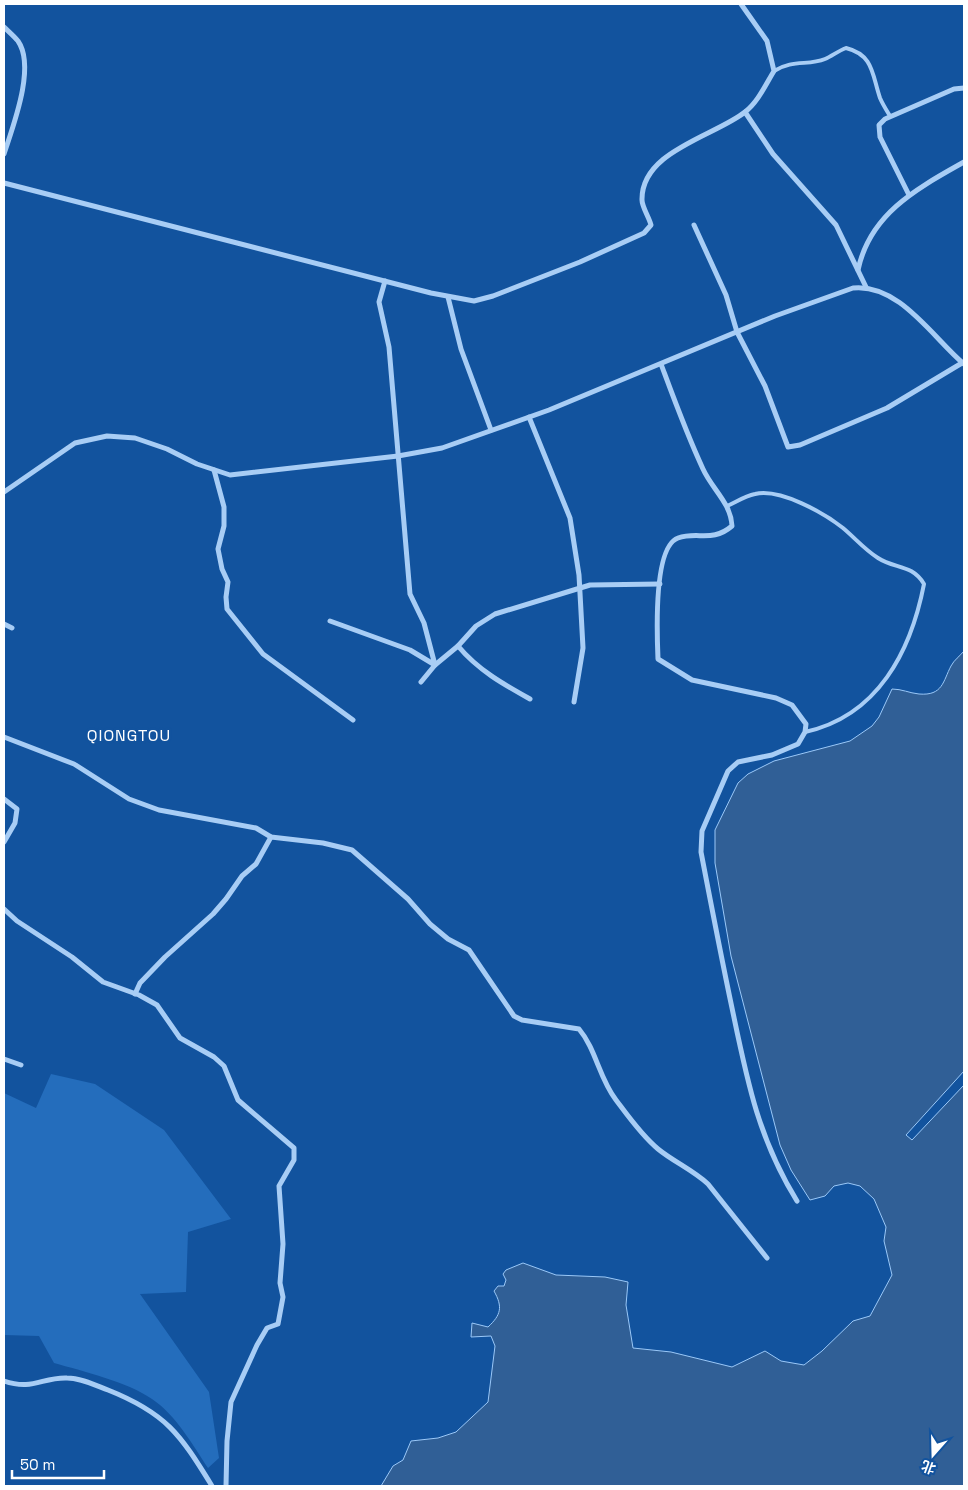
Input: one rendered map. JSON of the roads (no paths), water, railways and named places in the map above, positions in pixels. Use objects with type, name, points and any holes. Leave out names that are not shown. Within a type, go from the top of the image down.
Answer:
[{"type":"street","points":[[4,183],[448,297],[474,301],[493,296],[580,262],[644,233],[651,225],[642,202],[643,189],[652,172],[666,156],[745,112],[774,71],[767,41],[741,4]]},
{"type":"street","points":[[4,27],[19,42],[24,66],[22,100],[4,154]]},
{"type":"street","points":[[909,195],[880,137],[879,125],[890,116],[954,88],[964,88]]},
{"type":"street","points":[[745,112],[773,154],[836,225],[866,287]]},
{"type":"street","points":[[858,270],[864,245],[880,221],[909,195],[964,162]]},
{"type":"street","points":[[4,492],[75,443],[107,436],[135,438],[230,475],[398,456],[442,448],[529,417],[737,332],[836,294],[866,287],[898,302],[963,364],[888,408],[800,445],[788,447],[765,386],[737,332],[726,295],[694,225]]},
{"type":"street","points":[[385,281],[380,302],[389,347],[410,594],[424,623],[435,665]]},
{"type":"street","points":[[448,297],[462,348],[491,430]]},
{"type":"street","points":[[661,364],[702,468],[732,515],[732,526],[723,534],[678,538],[670,542],[661,563],[658,658],[692,680],[776,698],[792,705],[806,724],[805,732],[798,744],[786,750],[754,760],[738,762],[728,771],[702,831],[701,852],[732,1011],[756,1118],[780,1174],[797,1201]]},
{"type":"street","points":[[529,417],[570,518],[580,589],[583,648],[574,702]]},
{"type":"street","points":[[214,470],[224,507],[224,526],[218,548],[222,568],[228,582],[227,609],[263,654],[353,720]]},
{"type":"street","points":[[421,682],[435,665],[458,646],[476,626],[495,614],[590,585],[660,584]]},
{"type":"street","points":[[330,621],[410,650],[435,665]]},
{"type":"street","points":[[4,624],[12,628]]},
{"type":"street","points":[[458,646],[468,658],[488,674],[530,699]]},
{"type":"street","points":[[4,737],[74,764],[129,799],[159,810],[256,828],[271,837],[323,842],[352,850],[408,899],[430,924],[448,939],[469,950],[514,1016],[522,1020],[579,1029],[586,1037],[604,1082],[638,1128],[657,1148],[697,1174],[708,1184],[767,1258]]},
{"type":"street","points":[[4,799],[17,808],[14,823],[4,842]]},
{"type":"street","points":[[135,994],[140,983],[165,957],[222,904],[242,876],[256,864],[271,837]]},
{"type":"street","points":[[4,908],[17,921],[72,957],[103,982],[157,1005],[180,1038],[214,1057],[224,1066],[238,1100],[294,1148],[294,1160],[279,1186],[283,1244],[280,1284],[283,1297],[278,1324],[267,1328],[256,1345],[231,1402],[227,1441],[226,1486]]},
{"type":"street","points":[[4,1059],[21,1066]]},
{"type":"street","points":[[4,1381],[19,1386],[29,1386],[64,1377],[76,1378],[134,1400],[158,1415],[180,1437],[212,1486]]},
{"type":"lane","points":[[774,71],[781,66],[826,58],[846,48],[858,51],[873,71],[880,98],[890,116]]},
{"type":"lane","points":[[727,506],[756,493],[773,494],[805,505],[844,529],[853,540],[881,560],[900,565],[919,575],[924,584],[907,642],[895,666],[873,696],[823,728],[805,732]]},
{"type":"district","name":"QIONGTOU","points":[[129,735]]}]
